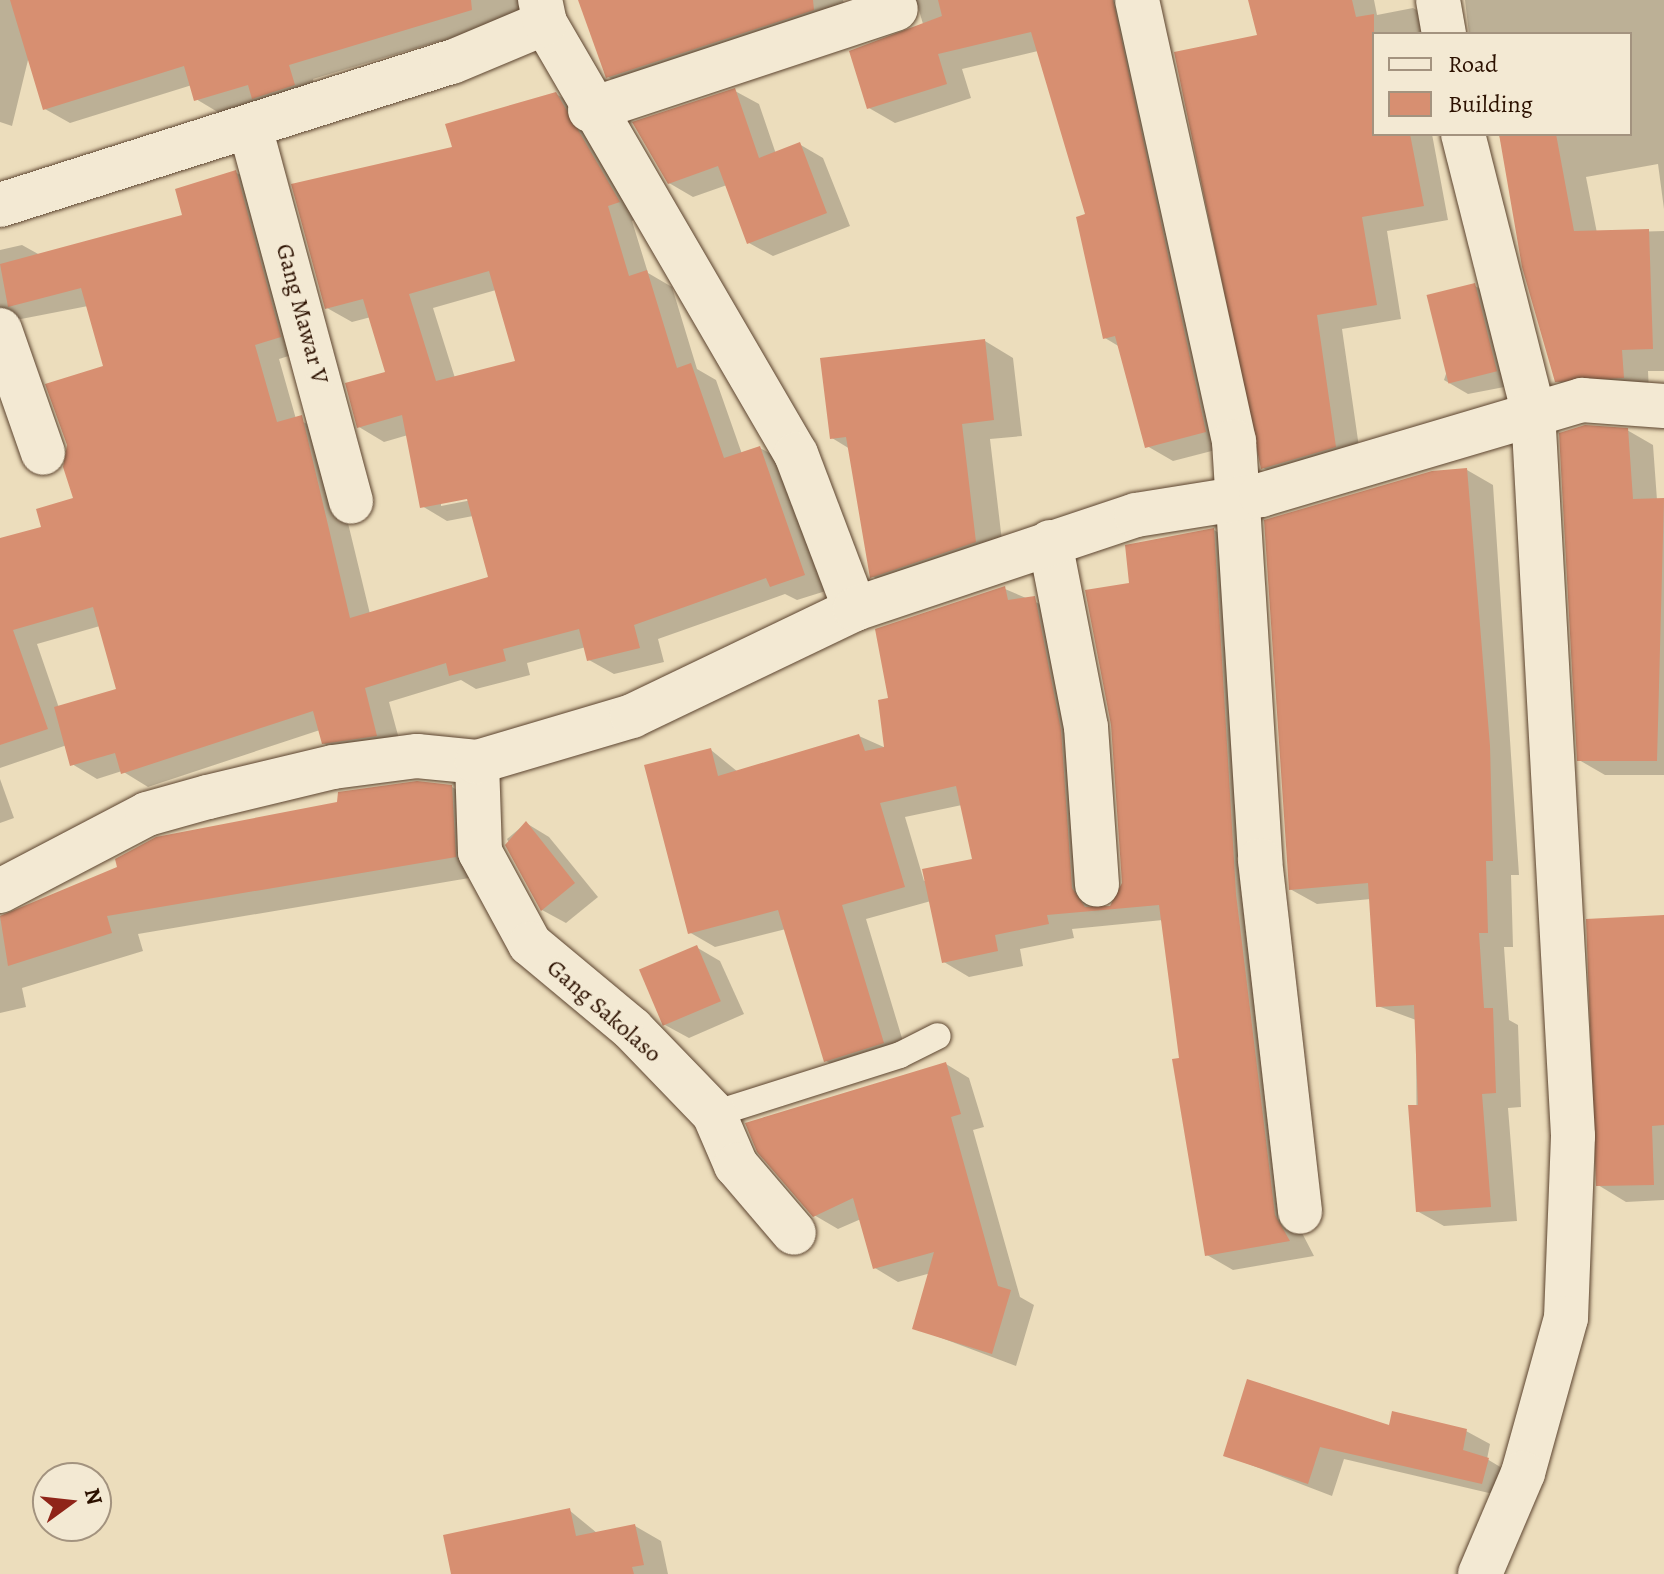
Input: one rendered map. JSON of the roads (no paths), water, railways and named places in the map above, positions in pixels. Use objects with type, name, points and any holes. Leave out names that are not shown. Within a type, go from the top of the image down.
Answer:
[{"type":"street","points":[[1137,0],[1209,314],[1237,496],[1260,860],[1300,1212]]},
{"type":"street","points":[[1438,0],[1444,32]]},
{"type":"street","points":[[590,110],[896,9]]},
{"type":"street","points":[[0,205],[452,62],[542,12],[590,110],[796,454],[855,609]]},
{"type":"street","name":"Gang Mawar V","points":[[250,127],[351,502]]},
{"type":"street","points":[[1464,136],[1533,411],[1573,1224],[1566,1318],[1523,1473],[1480,1574]]},
{"type":"street","points":[[0,330],[43,453]]},
{"type":"street","points":[[0,891],[147,814],[220,793],[347,765],[417,756],[477,762],[632,716],[855,609],[1136,515],[1237,496],[1428,447],[1533,411],[1582,400],[1664,406]]},
{"type":"street","points":[[1050,542],[1086,727],[1097,885]]},
{"type":"street","name":"Gang Sakolaso","points":[[477,762],[480,852],[530,944],[632,1029],[714,1114],[736,1165],[794,1233]]},
{"type":"lane","points":[[714,1114],[938,1036]]}]
